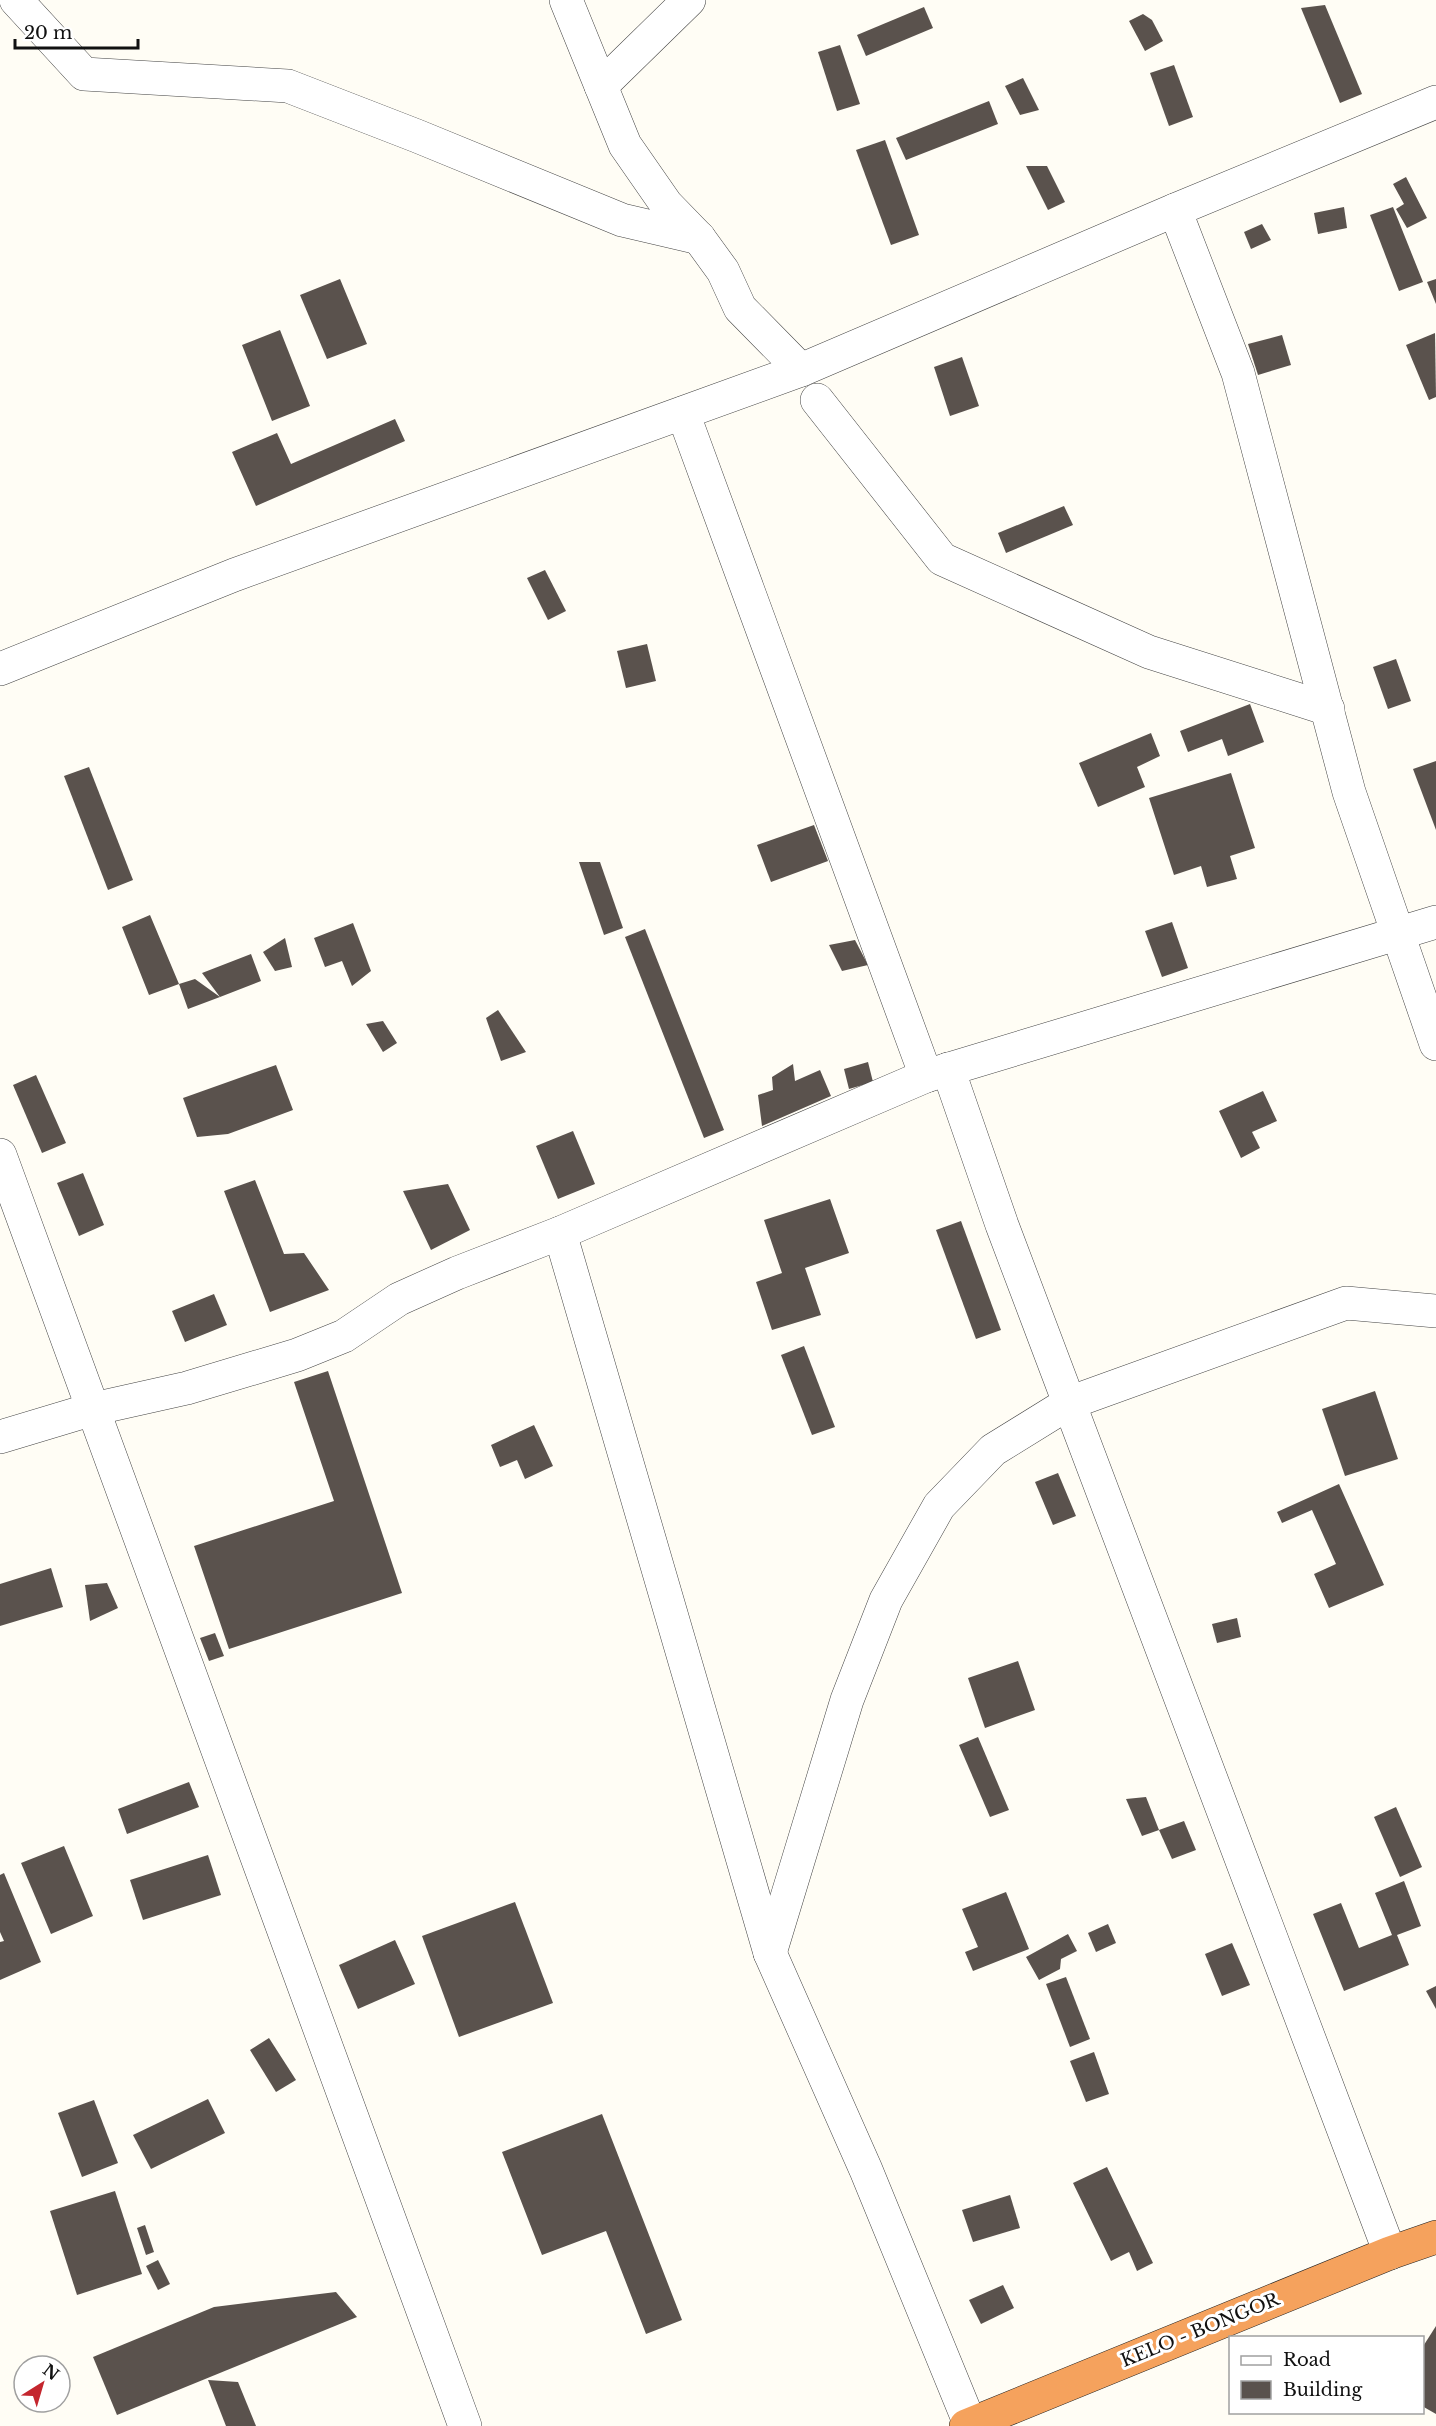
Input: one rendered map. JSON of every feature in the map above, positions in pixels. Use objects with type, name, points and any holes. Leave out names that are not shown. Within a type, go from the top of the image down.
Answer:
[{"type":"highway","name":"KELO - BONGOR","points":[[968,2425],[1390,2253],[1436,2237]]},
{"type":"street","points":[[16,0],[84,74],[288,86],[622,220],[699,238]]},
{"type":"street","points":[[566,0],[625,145],[644,176],[666,204],[699,238],[723,271],[740,308],[769,341],[801,370]]},
{"type":"street","points":[[601,86],[689,0]]},
{"type":"street","points":[[0,669],[234,575],[801,370],[1174,210],[1436,102]]},
{"type":"street","points":[[1174,210],[1238,373],[1349,792],[1436,1044]]},
{"type":"street","points":[[817,400],[942,559],[1149,652],[1328,710]]},
{"type":"street","points":[[683,413],[937,1072],[1002,1225],[1390,2253]]},
{"type":"street","points":[[0,1437],[93,1409],[187,1388],[297,1355],[344,1336],[399,1299],[457,1273],[560,1233],[937,1072],[1436,921]]},
{"type":"street","points":[[0,1155],[465,2426]]},
{"type":"street","points":[[560,1233],[770,1953],[866,2170],[968,2425]]},
{"type":"street","points":[[770,1953],[848,1700],[886,1600],[939,1506],[993,1450],[1069,1403],[1346,1303],[1436,1311]]},
{"type":"building","points":[[1325,5],[1362,94],[1340,103],[1301,8]]},
{"type":"building","points":[[924,7],[933,28],[866,56],[857,35]]},
{"type":"building","points":[[1143,14],[1152,20],[1163,41],[1145,51],[1129,21]]},
{"type":"building","points":[[840,45],[860,104],[837,111],[818,52]]},
{"type":"building","points":[[1174,65],[1193,117],[1169,126],[1150,73]]},
{"type":"building","points":[[1023,78],[1039,110],[1020,115],[1005,86]]},
{"type":"building","points":[[989,101],[998,124],[906,160],[896,138]]},
{"type":"building","points":[[885,140],[919,235],[891,245],[856,150]]},
{"type":"building","points":[[1026,166],[1047,166],[1065,202],[1048,210]]},
{"type":"building","points":[[1406,177],[1427,218],[1407,228],[1396,209],[1404,204],[1393,184]]},
{"type":"building","points":[[1344,207],[1347,228],[1318,234],[1314,213]]},
{"type":"building","points":[[1393,207],[1423,282],[1399,291],[1370,215]]},
{"type":"building","points":[[1262,224],[1271,240],[1251,249],[1244,232]]},
{"type":"building","points":[[340,279],[367,344],[327,359],[300,295]]},
{"type":"building","points":[[1436,279],[1436,304],[1427,282]]},
{"type":"building","points":[[280,330],[310,406],[272,421],[242,345]]},
{"type":"building","points":[[1435,333],[1436,397],[1429,400],[1406,345]]},
{"type":"building","points":[[1282,335],[1291,365],[1258,375],[1248,344]]},
{"type":"building","points":[[962,357],[979,406],[950,416],[934,367]]},
{"type":"building","points":[[395,419],[405,441],[256,506],[232,452],[277,433],[291,464]]},
{"type":"building","points":[[1064,506],[1073,525],[1006,553],[998,533]]},
{"type":"building","points":[[545,570],[566,611],[548,620],[527,578]]},
{"type":"building","points":[[647,644],[656,681],[626,688],[617,651]]},
{"type":"building","points":[[1396,659],[1411,701],[1388,709],[1373,667]]},
{"type":"building","points":[[1250,704],[1264,742],[1228,756],[1222,739],[1188,752],[1180,731]]},
{"type":"building","points":[[1151,733],[1160,756],[1137,767],[1145,787],[1098,807],[1079,763]]},
{"type":"building","points":[[1436,761],[1436,830],[1413,769]]},
{"type":"building","points":[[89,767],[133,880],[108,890],[64,776]]},
{"type":"building","points":[[1231,773],[1255,848],[1230,856],[1237,879],[1207,887],[1201,866],[1174,875],[1149,798]]},
{"type":"building","points":[[814,825],[828,861],[771,882],[757,845]]},
{"type":"building","points":[[579,862],[600,862],[623,928],[604,935]]},
{"type":"building","points":[[150,915],[179,984],[149,995],[122,927]]},
{"type":"building","points":[[1172,922],[1188,968],[1162,977],[1145,931]]},
{"type":"building","points":[[353,923],[371,971],[352,986],[342,961],[325,967],[314,938]]},
{"type":"building","points":[[645,929],[724,1130],[704,1138],[625,937]]},
{"type":"building","points":[[285,938],[292,967],[275,971],[263,952]]},
{"type":"building","points":[[855,940],[868,965],[842,971],[829,945]]},
{"type":"building","points":[[251,954],[261,981],[220,997],[202,973]]},
{"type":"building","points":[[195,979],[220,997],[188,1009],[179,984]]},
{"type":"building","points":[[498,1010],[526,1052],[501,1061],[486,1018]]},
{"type":"building","points":[[383,1021],[397,1043],[383,1052],[366,1024]]},
{"type":"building","points":[[868,1062],[873,1082],[849,1089],[844,1069]]},
{"type":"building","points":[[793,1064],[795,1081],[820,1070],[831,1096],[762,1126],[758,1095],[773,1090],[772,1077]]},
{"type":"building","points":[[276,1065],[293,1110],[228,1134],[197,1137],[183,1098]]},
{"type":"building","points":[[36,1075],[66,1143],[42,1153],[13,1085]]},
{"type":"building","points":[[1263,1091],[1277,1121],[1252,1132],[1260,1148],[1241,1158],[1219,1111]]},
{"type":"building","points":[[573,1131],[595,1184],[558,1199],[536,1146]]},
{"type":"building","points":[[83,1173],[104,1225],[79,1236],[57,1183]]},
{"type":"building","points":[[255,1180],[284,1254],[304,1253],[329,1290],[270,1312],[224,1191]]},
{"type":"building","points":[[448,1184],[470,1230],[431,1250],[403,1191]]},
{"type":"building","points":[[830,1199],[849,1253],[805,1268],[821,1315],[772,1330],[756,1282],[782,1273],[764,1220]]},
{"type":"building","points":[[961,1221],[1001,1330],[976,1339],[936,1230]]},
{"type":"building","points":[[214,1294],[227,1325],[185,1342],[172,1311]]},
{"type":"building","points":[[804,1346],[835,1427],[812,1435],[781,1355]]},
{"type":"building","points":[[328,1371],[402,1593],[229,1649],[194,1546],[334,1501],[294,1382]]},
{"type":"building","points":[[1375,1391],[1398,1459],[1345,1476],[1322,1409]]},
{"type":"building","points":[[534,1425],[553,1466],[525,1479],[517,1460],[500,1467],[491,1445]]},
{"type":"building","points":[[1058,1473],[1076,1516],[1053,1525],[1035,1482]]},
{"type":"building","points":[[1339,1484],[1384,1585],[1329,1608],[1314,1574],[1336,1564],[1312,1510],[1282,1523],[1277,1512]]},
{"type":"building","points":[[51,1568],[63,1607],[0,1626],[0,1584]]},
{"type":"building","points":[[107,1583],[118,1608],[90,1621],[85,1585]]},
{"type":"building","points":[[1237,1618],[1241,1637],[1217,1643],[1212,1624]]},
{"type":"building","points":[[215,1633],[224,1656],[209,1661],[200,1638]]},
{"type":"building","points":[[1018,1661],[1035,1710],[985,1728],[968,1678]]},
{"type":"building","points":[[978,1737],[1009,1810],[990,1817],[959,1745]]},
{"type":"building","points":[[189,1782],[199,1807],[127,1834],[118,1809]]},
{"type":"building","points":[[1146,1797],[1159,1830],[1142,1836],[1126,1799]]},
{"type":"building","points":[[1396,1807],[1422,1867],[1400,1877],[1374,1817]]},
{"type":"building","points":[[1184,1821],[1196,1850],[1172,1859],[1159,1830]]},
{"type":"building","points":[[64,1846],[93,1916],[51,1934],[21,1863]]},
{"type":"building","points":[[208,1855],[221,1895],[143,1920],[130,1880]]},
{"type":"building","points":[[4,1873],[41,1962],[0,1980],[0,1942],[4,1941],[0,1932],[0,1875]]},
{"type":"building","points":[[1404,1881],[1421,1926],[1397,1935],[1409,1965],[1344,1991],[1313,1914],[1341,1903],[1359,1948],[1392,1935],[1375,1893]]},
{"type":"building","points":[[1006,1892],[1029,1949],[973,1971],[965,1952],[978,1947],[962,1909]]},
{"type":"building","points":[[515,1902],[553,2003],[459,2037],[422,1936]]},
{"type":"building","points":[[1108,1924],[1116,1943],[1096,1952],[1088,1933]]},
{"type":"building","points":[[1068,1934],[1077,1951],[1061,1959],[1060,1969],[1039,1980],[1026,1957]]},
{"type":"building","points":[[395,1940],[415,1984],[358,2009],[339,1965]]},
{"type":"building","points":[[1232,1943],[1250,1985],[1222,1996],[1205,1954]]},
{"type":"building","points":[[1066,1977],[1090,2039],[1070,2047],[1046,1984]]},
{"type":"building","points":[[1436,1986],[1436,2009],[1426,1991]]},
{"type":"building","points":[[269,2038],[296,2080],[276,2092],[250,2050]]},
{"type":"building","points":[[1094,2052],[1109,2094],[1086,2102],[1070,2061]]},
{"type":"building","points":[[208,2099],[225,2133],[151,2169],[133,2135]]},
{"type":"building","points":[[94,2100],[118,2163],[82,2177],[58,2113]]},
{"type":"building","points":[[602,2114],[682,2320],[646,2334],[606,2231],[542,2255],[502,2152]]},
{"type":"building","points":[[1107,2167],[1153,2263],[1137,2271],[1129,2252],[1111,2261],[1073,2183]]},
{"type":"building","points":[[115,2191],[142,2274],[77,2295],[50,2211]]},
{"type":"building","points":[[1010,2195],[1020,2228],[973,2242],[962,2210]]},
{"type":"building","points":[[145,2225],[154,2252],[146,2255],[137,2228]]},
{"type":"building","points":[[158,2260],[170,2284],[158,2290],[146,2266]]},
{"type":"building","points":[[1003,2285],[1014,2308],[981,2324],[969,2300]]},
{"type":"building","points":[[336,2292],[357,2317],[117,2415],[93,2357],[214,2307]]},
{"type":"building","points":[[1436,2326],[1436,2414],[1424,2407],[1424,2345]]},
{"type":"building","points":[[208,2380],[238,2382],[256,2426],[226,2426]]}]
